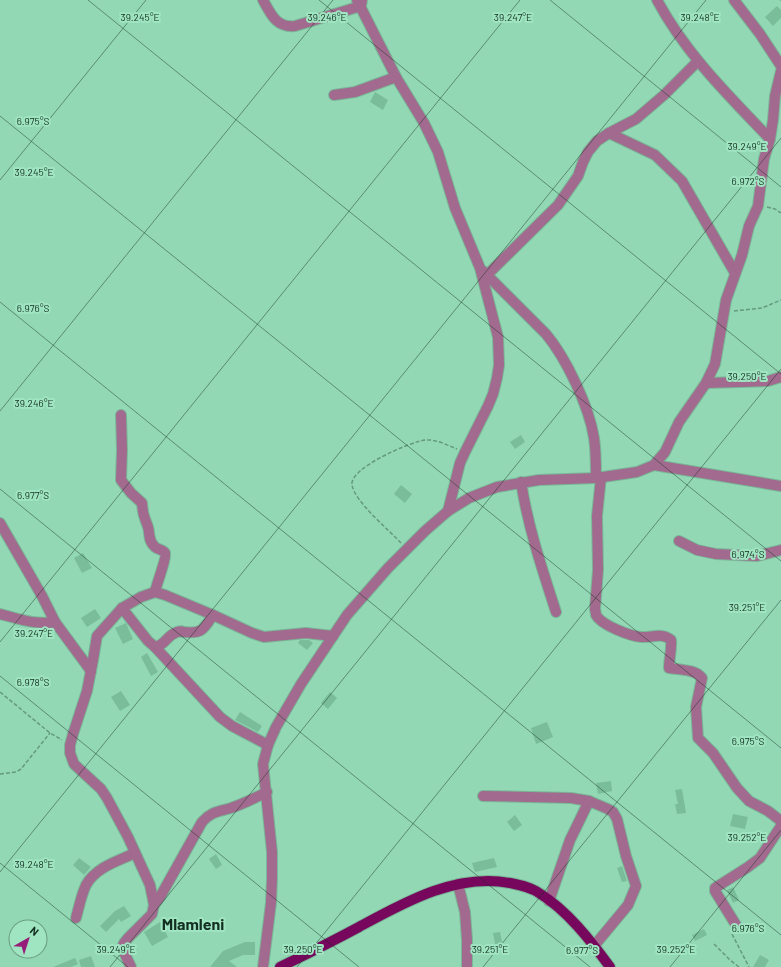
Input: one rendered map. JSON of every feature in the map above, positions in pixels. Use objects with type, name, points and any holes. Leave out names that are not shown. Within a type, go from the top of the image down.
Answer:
[{"type":"main road","points":[[280,967],[359,928],[393,908],[458,884],[497,880],[539,892],[564,913],[594,946],[610,967]]},
{"type":"street","points":[[263,0],[276,21],[288,27],[295,26],[360,2],[396,76],[433,140],[455,208],[483,272],[496,324],[500,350],[497,378],[488,406],[458,469],[448,511]]},
{"type":"street","points":[[657,0],[677,34],[698,61],[770,139]]},
{"type":"street","points":[[734,0],[760,34],[781,66]]},
{"type":"street","points":[[483,272],[558,205],[578,176],[588,152],[597,141],[636,119],[664,95],[698,61]]},
{"type":"street","points":[[263,967],[271,903],[272,852],[263,764],[268,745],[280,721],[333,636],[357,602],[425,531],[458,504],[497,487],[521,482],[599,478],[637,472],[654,465],[665,452],[679,422],[706,383],[716,364],[726,300],[742,255],[749,226],[758,206],[764,159],[770,139],[775,96],[781,71]]},
{"type":"street","points":[[334,95],[355,92],[396,76]]},
{"type":"street","points":[[609,133],[655,155],[682,181],[735,273]]},
{"type":"street","points":[[483,272],[546,334],[554,344],[564,360],[580,393],[591,421],[599,478],[596,615],[600,620],[619,631],[640,637],[664,635],[671,640],[672,646],[669,659],[669,668],[693,672],[699,674],[702,678],[696,707],[698,738],[713,753],[737,788],[750,801],[768,811],[781,821]]},
{"type":"street","points":[[706,383],[768,380],[781,377]]},
{"type":"street","points":[[121,415],[121,480],[131,493],[142,503],[143,516],[148,528],[149,538],[154,547],[163,550],[165,554],[165,562],[155,592]]},
{"type":"street","points":[[654,465],[781,486]]},
{"type":"street","points":[[521,482],[524,503],[532,535],[556,612]]},
{"type":"street","points":[[0,523],[42,596],[55,622],[91,671]]},
{"type":"street","points":[[680,541],[697,550],[716,554],[757,556],[781,550]]},
{"type":"street","points":[[131,967],[122,948],[124,943],[152,914],[154,905],[150,885],[118,818],[101,789],[74,764],[71,758],[70,745],[87,691],[97,636],[122,608],[141,597],[155,592],[264,637],[306,633],[333,636]]},
{"type":"street","points":[[122,608],[148,641],[220,717],[232,726],[268,745]]},
{"type":"street","points":[[0,614],[28,622],[42,624],[55,622]]},
{"type":"street","points":[[155,647],[161,645],[170,636],[177,632],[193,633],[202,630],[213,615]]},
{"type":"street","points":[[154,905],[202,822],[209,814],[230,808],[267,792]]},
{"type":"street","points":[[483,796],[572,798],[589,800],[613,812],[617,819],[626,856],[636,886],[628,905],[594,946]]},
{"type":"street","points":[[549,900],[570,840],[589,800]]},
{"type":"street","points":[[733,928],[715,891],[715,888],[760,858],[781,826]]},
{"type":"street","points":[[76,918],[83,894],[91,879],[101,869],[135,853]]},
{"type":"street","points":[[458,884],[465,912],[468,966]]},
{"type":"path","points":[[758,206],[775,209],[781,213]]},
{"type":"path","points":[[724,313],[762,308],[781,300]]},
{"type":"path","points":[[408,550],[359,500],[352,484],[354,477],[359,471],[372,462],[411,444],[425,440],[436,441],[465,452]]},
{"type":"path","points":[[0,692],[50,733],[70,745]]},
{"type":"path","points":[[0,774],[16,772],[21,769],[50,733]]},
{"type":"path","points":[[733,928],[749,967]]},
{"type":"path","points":[[714,944],[739,967]]},
{"type":"building","points":[[777,6],[781,10],[781,18],[773,26],[765,17]]},
{"type":"building","points":[[375,92],[388,100],[383,110],[370,102]]},
{"type":"building","points":[[521,435],[525,442],[515,449],[510,442]]},
{"type":"building","points":[[401,485],[412,494],[405,503],[394,494]]},
{"type":"building","points":[[83,553],[92,568],[82,573],[74,558]]},
{"type":"building","points":[[95,609],[101,618],[87,627],[81,618]]},
{"type":"building","points":[[126,623],[133,639],[123,644],[115,628]]},
{"type":"building","points":[[300,640],[309,640],[313,643],[307,650],[298,643]]},
{"type":"building","points":[[147,653],[158,672],[151,676],[141,657]]},
{"type":"building","points":[[121,691],[130,705],[120,711],[111,697]]},
{"type":"building","points":[[330,692],[337,698],[328,709],[321,703]]},
{"type":"building","points":[[240,712],[262,726],[258,732],[235,720]]},
{"type":"building","points":[[547,722],[553,737],[536,744],[531,728]]},
{"type":"building","points":[[611,781],[612,791],[598,794],[596,783]]},
{"type":"building","points":[[682,789],[686,813],[677,814],[675,804],[678,804],[675,790]]},
{"type":"building","points":[[733,814],[748,817],[745,829],[730,826]]},
{"type":"building","points":[[515,815],[522,825],[514,831],[507,822]]},
{"type":"building","points":[[216,854],[222,865],[216,869],[209,859]]},
{"type":"building","points":[[79,858],[91,867],[84,875],[73,865]]},
{"type":"building","points":[[494,858],[497,867],[475,872],[472,863]]},
{"type":"building","points":[[622,866],[627,881],[622,882],[617,868]]},
{"type":"building","points":[[733,887],[739,900],[733,903],[727,890]]},
{"type":"building","points":[[124,906],[131,916],[121,922],[119,919],[106,932],[100,926],[115,911]]},
{"type":"building","points":[[160,922],[168,937],[152,946],[144,932]]},
{"type":"building","points":[[704,929],[707,935],[695,941],[692,935]]},
{"type":"building","points":[[500,932],[503,947],[496,949],[493,933]]},
{"type":"building","points":[[245,942],[255,942],[255,955],[243,955],[229,961],[237,967],[210,967],[223,951]]},
{"type":"building","points":[[760,955],[769,960],[765,967],[753,967]]},
{"type":"building","points":[[91,956],[95,967],[81,967],[79,960]]},
{"type":"building","points":[[75,958],[78,964],[71,967],[53,967]]},
{"type":"district","name":"Mlamleni","points":[[193,924]]}]
